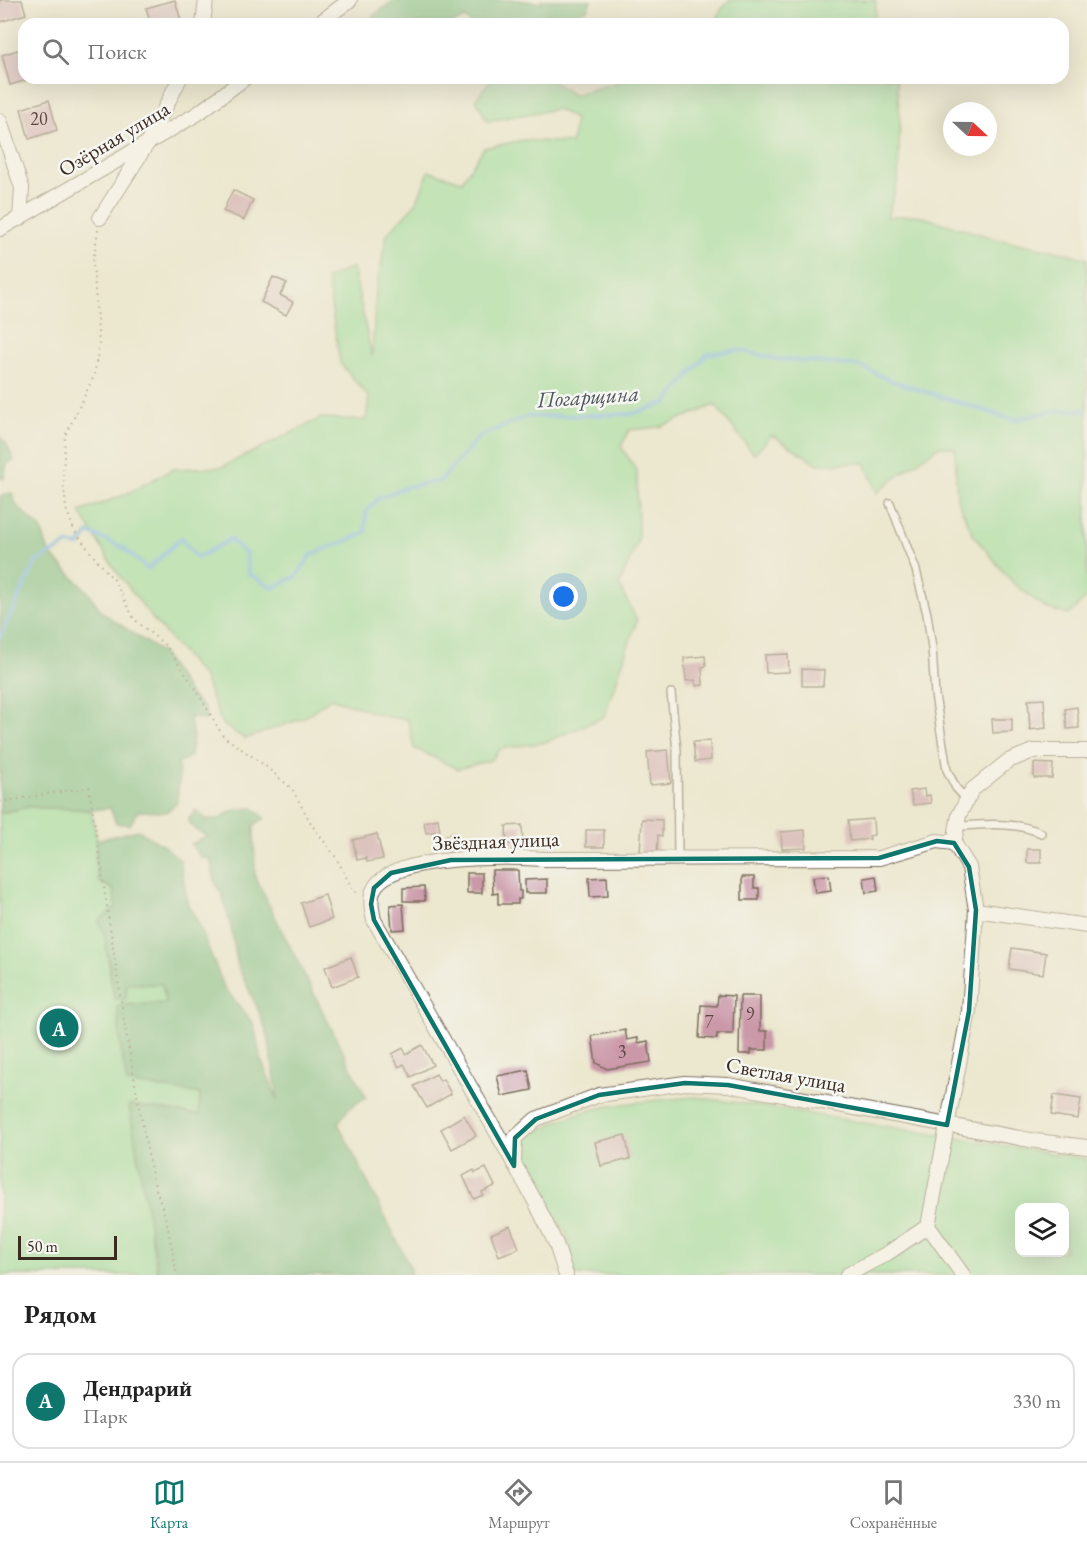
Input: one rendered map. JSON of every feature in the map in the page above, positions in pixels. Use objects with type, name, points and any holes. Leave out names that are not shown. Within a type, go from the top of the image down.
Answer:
[{"type":"street","points":[[204,18],[206,0]]},
{"type":"street","points":[[326,18],[351,0]]},
{"type":"street","points":[[100,218],[147,144],[177,84]]},
{"type":"street","name":"Озёрная улица","points":[[0,229],[197,114],[237,84]]},
{"type":"street","points":[[0,120],[22,188],[20,219]]},
{"type":"street","points":[[963,1275],[928,1226],[969,1011],[976,910],[969,867],[954,843],[959,815],[972,790],[1008,761],[1033,751],[1087,751]]},
{"type":"street","name":"Звёздная улица","points":[[373,895],[374,888],[391,873],[412,866],[451,860],[505,857],[545,859],[879,858],[937,841],[954,843]]},
{"type":"street","points":[[373,895],[371,904],[374,920],[497,1133],[556,1244],[566,1275]]},
{"type":"street","points":[[976,910],[1087,926]]},
{"type":"street","name":"Светлая улица","points":[[514,1166],[515,1138],[536,1119],[599,1095],[685,1083],[728,1085],[1036,1141],[1087,1147]]},
{"type":"street","points":[[847,1275],[888,1253],[928,1226]]},
{"type":"lane","points":[[890,503],[916,570],[927,614],[932,648],[934,695],[947,770],[956,788],[967,800]]},
{"type":"lane","points":[[671,693],[677,750],[678,859]]},
{"type":"lane","points":[[957,826],[995,825],[1041,833]]},
{"type":"path","points":[[100,218],[93,262],[99,346],[94,376],[65,436],[63,476],[66,509],[74,531],[114,579],[134,619],[166,646],[194,686],[223,736],[264,764],[292,789],[312,825],[337,859],[354,892],[373,895]]},
{"type":"path","points":[[0,802],[89,787],[139,1107],[153,1180],[167,1223],[177,1275]]},
{"type":"highlighted area","points":[[937,841],[954,843],[969,867],[976,910],[969,1011],[947,1125],[728,1085],[685,1083],[599,1095],[536,1119],[515,1138],[514,1166],[374,920],[371,904],[374,888],[391,873],[451,860],[879,858]]},
{"type":"green space","points":[[394,0],[516,0],[542,3],[541,0],[591,0],[588,9],[563,18],[371,18]]},
{"type":"green space","points":[[729,0],[876,0],[875,18],[718,18]]},
{"type":"green space","points":[[487,84],[556,84],[573,95],[612,84],[897,84],[900,116],[898,181],[887,217],[916,215],[997,239],[1087,259],[1087,597],[1069,615],[1045,608],[1013,583],[974,536],[957,499],[955,448],[939,446],[877,493],[865,463],[818,464],[772,435],[754,454],[715,405],[660,427],[629,430],[621,447],[637,471],[638,541],[619,585],[637,620],[604,717],[546,742],[500,749],[491,760],[458,769],[414,748],[408,720],[384,716],[331,698],[303,718],[245,739],[222,724],[204,678],[152,618],[114,568],[80,512],[124,495],[173,469],[222,467],[321,418],[366,420],[369,397],[340,363],[327,279],[353,267],[372,357],[376,291],[387,234],[416,203],[429,171],[462,181],[484,148],[524,140],[572,143],[575,119],[557,109],[487,121],[476,99]]},
{"type":"green space","points":[[0,437],[6,443],[14,461],[7,463],[4,479],[0,478]]},
{"type":"green space","points":[[12,493],[16,505],[41,529],[49,553],[88,592],[102,612],[162,653],[191,696],[205,709],[206,720],[189,717],[193,736],[190,757],[178,763],[177,803],[166,812],[138,811],[130,825],[116,823],[110,808],[91,810],[28,807],[0,813],[0,496]]},
{"type":"green space","points":[[28,807],[91,810],[97,840],[96,864],[113,889],[116,907],[99,921],[105,937],[111,981],[127,984],[162,984],[167,1004],[200,1094],[200,1115],[129,1106],[158,1275],[0,1275],[0,813]]},
{"type":"green space","points":[[253,808],[265,818],[254,825],[255,877],[366,1097],[349,1108],[338,1123],[410,1267],[410,1275],[158,1275],[129,1105],[199,1115],[200,1094],[127,1083],[121,1052],[117,1005],[166,1003],[162,984],[127,984],[126,999],[114,999],[105,937],[99,921],[116,907],[113,889],[99,882],[96,864],[97,840],[138,830],[164,846],[180,860],[188,905],[198,922],[224,987],[254,1025],[261,1060],[278,1100],[268,1036],[238,967],[231,927],[222,894],[216,885],[210,858],[201,858],[191,844],[208,836],[195,830],[188,820],[196,810],[206,819],[218,819],[235,810]]},
{"type":"green space","points":[[696,1097],[1087,1159],[1087,1275],[575,1275],[567,1235],[547,1205],[527,1166],[524,1141],[543,1128],[563,1119],[584,1112],[629,1103]]},
{"type":"building","points":[[0,0],[22,0],[26,14],[0,22]]},
{"type":"building","points":[[175,0],[180,18],[149,18],[146,8]]},
{"type":"building","points":[[18,50],[18,83],[10,85],[2,55]]},
{"type":"building","points":[[49,100],[57,130],[29,139],[21,109]]},
{"type":"building","points":[[233,190],[253,200],[244,220],[223,211]]},
{"type":"building","points":[[273,277],[287,283],[280,295],[293,302],[286,315],[261,302]]},
{"type":"building","points":[[788,654],[789,672],[766,673],[765,655]]},
{"type":"building","points":[[705,656],[706,666],[702,667],[703,685],[696,686],[695,680],[686,681],[684,658]]},
{"type":"building","points":[[802,669],[824,670],[823,686],[802,686]]},
{"type":"building","points":[[1044,699],[1046,728],[1030,730],[1028,700]]},
{"type":"building","points":[[1077,707],[1079,728],[1067,729],[1065,709]]},
{"type":"building","points":[[992,719],[1012,719],[1012,732],[993,733]]},
{"type":"building","points":[[710,741],[711,760],[695,762],[693,742]]},
{"type":"building","points":[[668,750],[671,783],[650,785],[647,752]]},
{"type":"building","points":[[1034,763],[1053,764],[1052,778],[1034,778]]},
{"type":"building","points":[[924,789],[925,796],[930,795],[931,803],[913,805],[910,791]]},
{"type":"building","points":[[438,819],[440,831],[426,833],[424,822]]},
{"type":"building","points":[[642,819],[662,820],[662,836],[658,835],[657,854],[640,854]]},
{"type":"building","points":[[873,819],[874,835],[869,836],[870,839],[850,841],[848,821]]},
{"type":"building","points":[[522,825],[523,843],[507,844],[506,826]]},
{"type":"building","points":[[586,830],[604,830],[604,847],[586,847]]},
{"type":"building","points":[[805,830],[806,848],[782,849],[781,832]]},
{"type":"building","points":[[454,833],[456,848],[448,849],[446,835]]},
{"type":"building","points":[[377,834],[383,859],[367,862],[366,858],[357,860],[353,840]]},
{"type":"building","points":[[1027,849],[1041,849],[1041,863],[1027,863]]},
{"type":"building","points":[[492,870],[518,870],[521,899],[518,899],[518,904],[498,904],[498,893],[493,894]]},
{"type":"building","points":[[467,873],[482,873],[482,893],[467,893]]},
{"type":"building","points":[[829,875],[831,891],[815,893],[813,877]]},
{"type":"building","points":[[876,876],[878,891],[866,893],[864,878]]},
{"type":"building","points":[[607,877],[608,896],[590,897],[589,878]]},
{"type":"building","points":[[742,877],[754,877],[754,888],[759,888],[759,900],[742,900]]},
{"type":"building","points":[[547,879],[547,893],[525,893],[525,880]]},
{"type":"building","points":[[424,887],[425,901],[403,901],[403,888]]},
{"type":"building","points":[[325,895],[332,919],[309,927],[301,903]]},
{"type":"building","points":[[403,904],[405,929],[392,930],[390,905]]},
{"type":"building","points":[[1012,948],[1046,953],[1043,974],[1009,969]]},
{"type":"building","points":[[351,957],[358,977],[332,987],[325,967]]},
{"type":"building","points":[[718,995],[734,996],[733,1034],[717,1034],[717,1039],[699,1038],[701,1005],[717,1006]]},
{"type":"building","points":[[740,996],[760,996],[760,1031],[767,1031],[767,1050],[751,1050],[751,1054],[739,1054]]},
{"type":"building","points":[[625,1030],[627,1040],[638,1038],[638,1043],[648,1041],[651,1062],[607,1069],[596,1063],[592,1036]]},
{"type":"building","points":[[422,1045],[433,1065],[411,1077],[404,1064],[399,1067],[392,1054],[403,1048],[406,1054]]},
{"type":"building","points":[[528,1070],[532,1090],[502,1096],[497,1076]]},
{"type":"building","points":[[436,1074],[440,1081],[443,1079],[451,1094],[427,1108],[414,1086]]},
{"type":"building","points":[[1054,1095],[1081,1099],[1078,1119],[1051,1115]]},
{"type":"building","points":[[464,1115],[476,1136],[452,1149],[441,1129]]},
{"type":"building","points":[[625,1135],[630,1159],[601,1166],[595,1142]]},
{"type":"building","points":[[486,1168],[495,1186],[474,1199],[463,1176],[474,1170],[475,1173]]},
{"type":"building","points":[[510,1226],[519,1248],[499,1256],[491,1234]]},
{"type":"waterway","name":"Погарщина","points":[[0,637],[36,562],[68,544],[79,546],[89,533],[122,547],[148,569],[181,538],[197,558],[230,539],[246,554],[248,573],[273,588],[297,576],[311,555],[365,533],[366,511],[379,498],[406,487],[440,481],[480,436],[526,417],[632,414],[666,403],[707,354],[738,350],[777,359],[860,366],[892,381],[1014,420],[1052,411],[1081,410],[1087,412]]},
{"type":"place","name":"Дендрарий","points":[[59,1028]]}]
